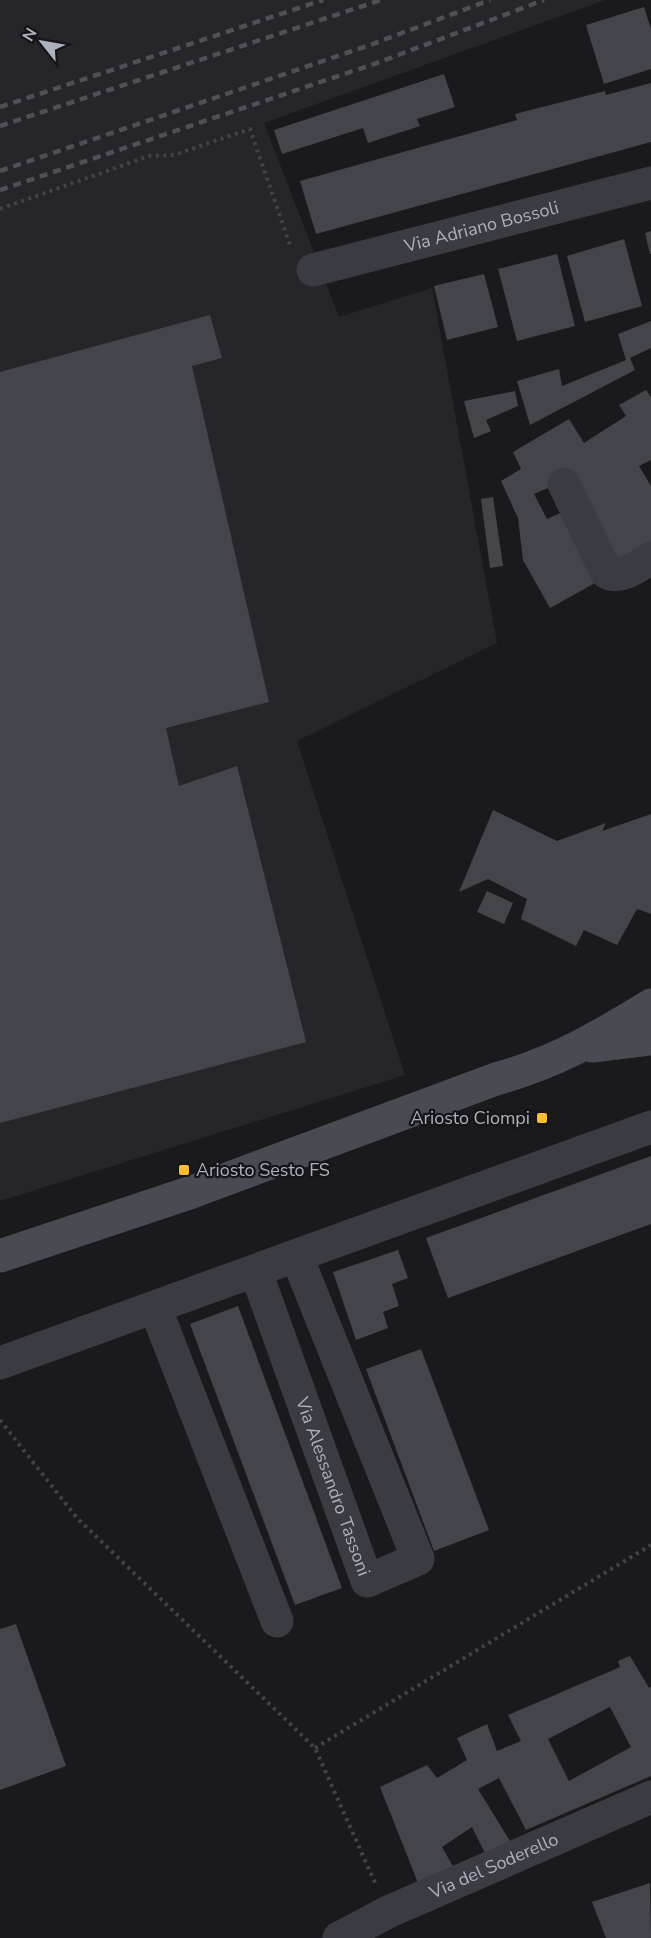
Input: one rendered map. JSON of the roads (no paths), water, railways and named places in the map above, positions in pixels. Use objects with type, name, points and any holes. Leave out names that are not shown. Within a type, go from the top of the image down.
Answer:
[{"type":"street","name":"Via Adriano Bossoli","points":[[313,270],[651,183]]},
{"type":"street","points":[[564,484],[606,572],[611,575],[624,574],[651,558]]},
{"type":"street","points":[[0,1256],[192,1192],[496,1079],[530,1070],[581,1048],[651,1005]]},
{"type":"street","points":[[581,1048],[651,1039]]},
{"type":"street","points":[[0,1363],[651,1127]]},
{"type":"street","name":"Via Alessandro Tassoni","points":[[256,1272],[368,1581],[418,1559],[297,1257]]},
{"type":"street","points":[[155,1307],[277,1621]]},
{"type":"street","name":"Via del Soderello","points":[[339,1938],[388,1912],[651,1797]]},
{"type":"railway","points":[[0,107],[323,0]]},
{"type":"railway","points":[[0,126],[381,0]]},
{"type":"railway","points":[[0,171],[370,45],[490,0]]},
{"type":"railway","points":[[0,190],[377,63],[544,0]]},
{"type":"place","name":"Ariosto Ciompi","points":[[542,1118]]},
{"type":"place","name":"Ariosto Sesto FS","points":[[184,1170]]}]
